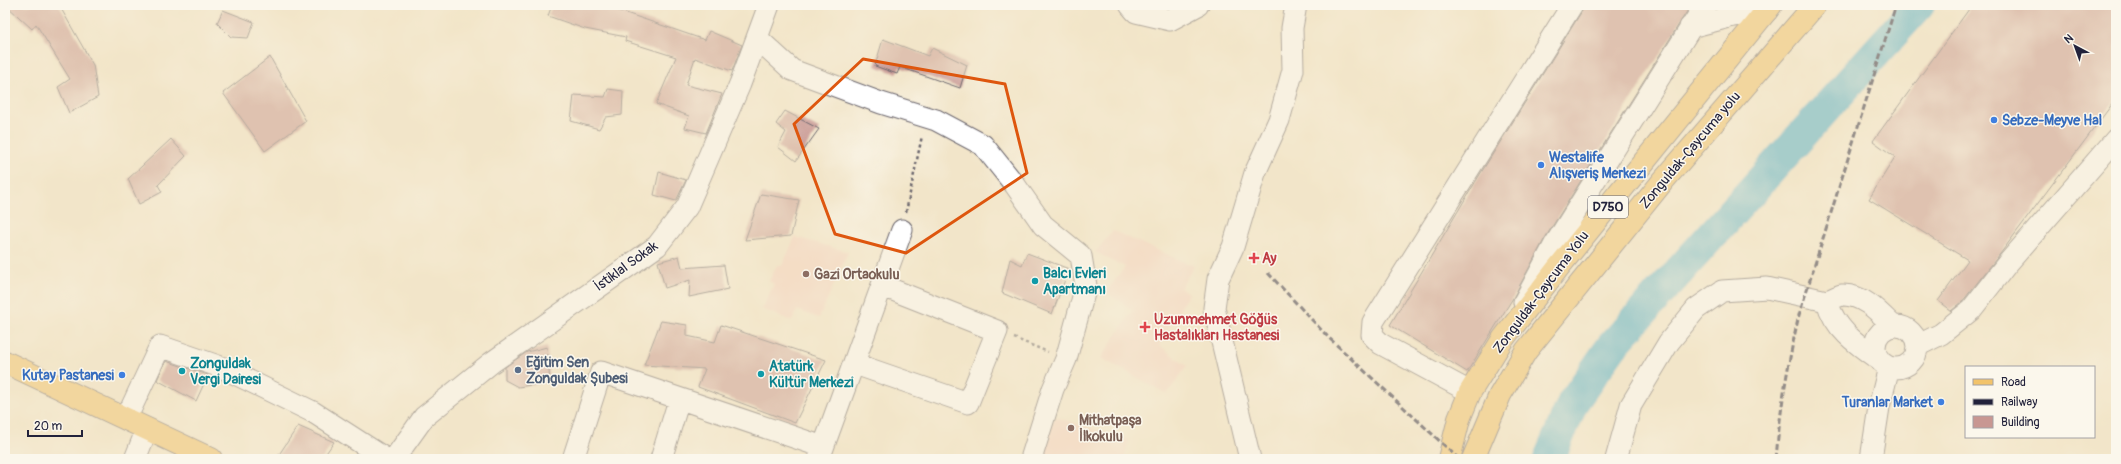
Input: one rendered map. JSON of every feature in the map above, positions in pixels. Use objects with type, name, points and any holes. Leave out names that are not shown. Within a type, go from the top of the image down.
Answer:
[{"type":"main road","name":"Zonguldak-Çaycuma yolu","points":[[1473,459],[1500,395],[1526,351],[1628,223],[1815,5]]},
{"type":"main road","name":"Zonguldak-Çaycuma Yolu","points":[[1449,459],[1459,420],[1470,392],[1503,339],[1558,268],[1769,8]]},
{"type":"main road","points":[[5,362],[211,459]]},
{"type":"street","name":"İstiklal Sokak","points":[[394,459],[424,417],[497,359],[657,246],[687,207],[740,84],[769,5]]},
{"type":"street","points":[[1130,5],[1136,12],[1170,20],[1198,5]]},
{"type":"street","points":[[1250,459],[1214,308],[1218,279],[1233,247],[1256,173],[1279,120],[1294,70],[1292,28],[1296,5]]},
{"type":"street","points":[[1470,392],[1381,344],[1372,335],[1373,322],[1572,5]]},
{"type":"street","points":[[1503,339],[1555,244],[1704,5]]},
{"type":"street","points":[[1690,27],[1729,16],[1769,8]]},
{"type":"street","points":[[757,38],[792,70],[881,103],[926,116],[983,144],[1016,185],[1043,225],[1081,256],[1086,286],[1066,359],[1053,389],[1031,459]]},
{"type":"street","points":[[1917,346],[1941,334],[1971,310],[2007,264],[2116,139]]},
{"type":"street","points":[[573,459],[601,372],[821,453],[883,286],[902,230]]},
{"type":"street","points":[[854,364],[968,403],[997,332],[883,286]]},
{"type":"street","points":[[1616,459],[1631,405],[1669,342],[1696,309],[1722,291],[1767,288],[1827,301],[1842,295],[1856,297],[1878,310],[1893,326],[1906,329],[1916,339],[1917,346],[1914,359],[1909,364],[1902,367],[1883,363],[1859,346],[1840,327],[1831,315],[1827,301]]},
{"type":"street","points":[[1871,459],[1879,407],[1883,363],[1875,352],[1877,338],[1881,332],[1893,326]]},
{"type":"street","points":[[126,419],[160,346],[221,367],[313,412],[386,459]]},
{"type":"street","points":[[661,459],[679,400]]},
{"type":"street","points":[[135,459],[147,429]]},
{"type":"path","points":[[902,230],[926,116]]},
{"type":"path","points":[[997,332],[1066,359]]},
{"type":"highlighted area","points":[[863,59],[1005,84],[1027,173],[906,253],[835,234],[794,124]]},
{"type":"shaded area","name":"Uzunmehmet Göğüs Hastalıkları Hastanesi","points":[[1113,231],[1194,266],[1180,288],[1189,293],[1159,345],[1187,366],[1167,394],[1101,358],[1133,310],[1106,292],[1125,267],[1095,252]]},
{"type":"shaded area","name":"Gazi Ortaokulu","points":[[795,237],[848,252],[819,318],[797,310],[792,321],[762,309],[774,284],[769,281],[777,265],[782,266]]},
{"type":"shaded area","name":"Mithatpaşa İlkokulu","points":[[1055,417],[1129,440],[1124,459],[1040,459]]},
{"type":"building","points":[[6,5],[59,5],[93,65],[98,97],[69,113],[58,87],[70,79],[36,24],[32,29]]},
{"type":"building","points":[[552,5],[594,5],[620,11],[705,40],[709,31],[742,45],[732,71],[695,58],[686,85],[722,94],[706,133],[685,128],[689,116],[656,104],[676,57],[625,41],[626,37],[585,29],[548,16]]},
{"type":"building","name":"Westalife Alışveriş Merkezi","points":[[1584,5],[1691,5],[1545,238],[1513,298],[1467,372],[1390,325],[1479,176],[1582,11]]},
{"type":"building","name":"Sebze-Meyve Hal","points":[[1972,5],[2116,5],[2116,99],[2000,254],[1962,302],[1951,311],[1938,301],[1968,260],[1869,199],[1895,157],[1873,141]]},
{"type":"building","points":[[223,10],[254,22],[248,38],[231,37],[217,23]]},
{"type":"building","points":[[883,39],[928,56],[932,48],[967,65],[960,88],[900,67],[897,74],[875,66]]},
{"type":"building","points":[[270,57],[306,121],[265,151],[223,93]]},
{"type":"building","points":[[608,89],[623,91],[622,115],[606,117],[599,129],[571,121],[574,95],[605,97]]},
{"type":"building","points":[[785,111],[819,129],[796,161],[778,147],[786,132],[776,124]]},
{"type":"building","points":[[171,139],[186,156],[158,185],[162,192],[139,204],[128,179]]},
{"type":"building","points":[[659,172],[686,180],[676,201],[654,195]]},
{"type":"building","points":[[761,194],[799,200],[791,236],[745,240]]},
{"type":"building","name":"Balcı Evleri Apartmanı","points":[[1027,253],[1069,269],[1052,314],[1002,293],[1010,259],[1022,265]]},
{"type":"building","points":[[679,256],[682,268],[724,265],[728,289],[689,297],[690,280],[665,288],[658,262]]},
{"type":"building","name":"Atatürk Kültür Merkezi","points":[[661,321],[687,325],[687,336],[715,342],[721,325],[826,360],[795,423],[698,387],[705,369],[644,365]]},
{"type":"building","points":[[547,347],[550,382],[518,387],[505,380],[505,367],[527,352]]},
{"type":"building","name":"Zonguldak Vergi Dairesi","points":[[166,361],[208,375],[196,401],[157,380]]},
{"type":"building","points":[[298,426],[334,442],[322,459],[276,459]]},
{"type":"waterway","points":[[1549,459],[1573,402],[1612,346],[1919,5]]},
{"type":"railway","points":[[1776,459],[1785,387],[1799,315],[1896,5]]},
{"type":"railway","points":[[1268,273],[1328,337],[1459,459]]},
{"type":"place","name":"Sebze-Meyve Hal","points":[[1994,120]]},
{"type":"place","name":"Westalife Alışveriş Merkezi","points":[[1541,165]]},
{"type":"place","name":"Ay","points":[[1254,258]]},
{"type":"place","name":"Gazi Ortaokulu","points":[[806,274]]},
{"type":"place","name":"Balcı Evleri Apartmanı","points":[[1035,281]]},
{"type":"place","name":"Uzunmehmet Göğüs Hastalıkları Hastanesi","points":[[1145,327]]},
{"type":"place","name":"Eğitim Sen Zonguldak Şubesi","points":[[518,370]]},
{"type":"place","name":"Zonguldak Vergi Dairesi","points":[[182,371]]},
{"type":"place","name":"Atatürk Kültür Merkezi","points":[[761,374]]},
{"type":"place","name":"Kutay Pastanesi","points":[[122,375]]},
{"type":"place","name":"Turanlar Market","points":[[1941,402]]},
{"type":"place","name":"Mithatpaşa İlkokulu","points":[[1071,428]]}]
